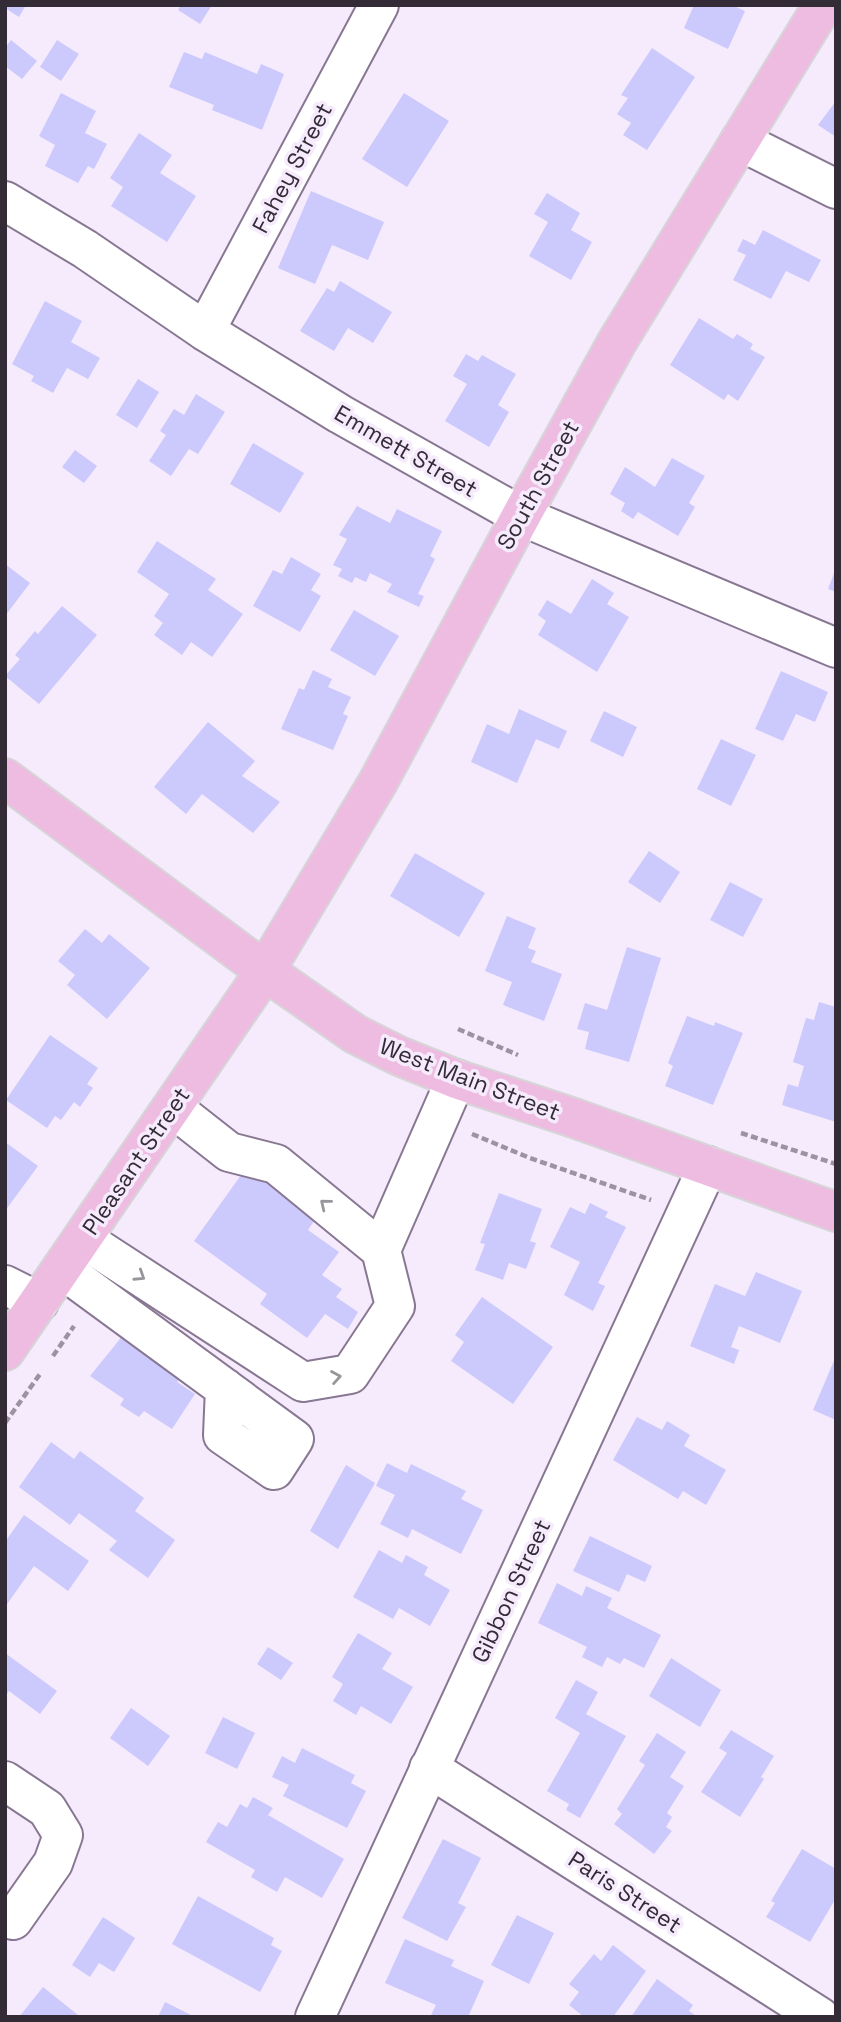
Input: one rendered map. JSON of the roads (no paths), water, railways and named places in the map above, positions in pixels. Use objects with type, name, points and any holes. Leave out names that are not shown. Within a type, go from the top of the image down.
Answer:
[{"type":"main road","name":"South Street","points":[[265,971],[378,782],[520,516],[617,342],[823,5]]},
{"type":"main road","name":"West Main Street","points":[[5,778],[265,971],[355,1034],[399,1056],[457,1079],[836,1212]]},
{"type":"main road","name":"Pleasant Street","points":[[5,1351],[265,971]]},
{"type":"street","name":"Fahey Street","points":[[205,331],[379,5]]},
{"type":"street","points":[[740,141],[836,189]]},
{"type":"street","name":"Emmett Street","points":[[5,201],[123,273],[205,331],[340,414],[520,516],[836,648]]},
{"type":"street","points":[[72,1254],[303,1382],[350,1374],[395,1306],[382,1250],[457,1079]]},
{"type":"street","points":[[173,1108],[229,1152],[276,1164],[382,1250]]},
{"type":"street","name":"Gibbon Street","points":[[315,2017],[708,1166]]},
{"type":"street","points":[[72,1254],[225,1388]]},
{"type":"street","points":[[5,1284],[39,1301]]},
{"type":"street","name":"Paris Street","points":[[429,1768],[820,2017]]},
{"type":"street","points":[[5,1781],[47,1808],[63,1835],[53,1863],[13,1920]]}]
